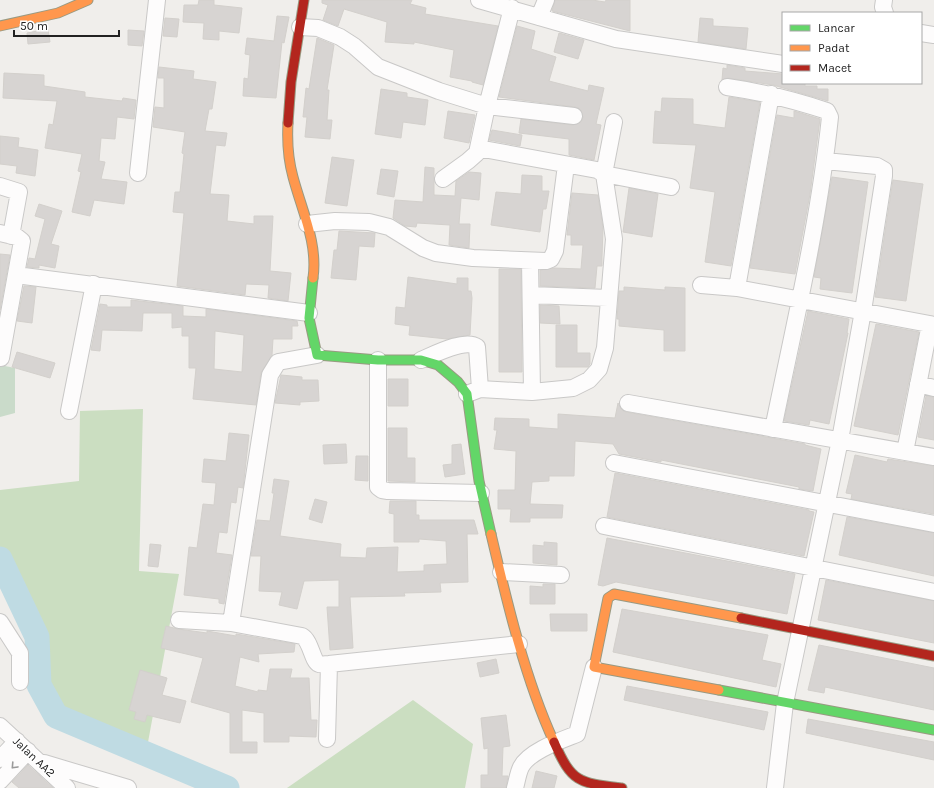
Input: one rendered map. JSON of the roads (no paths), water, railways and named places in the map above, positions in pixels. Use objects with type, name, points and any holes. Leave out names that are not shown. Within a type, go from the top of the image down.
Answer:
[{"type":"street","points":[[0,26],[59,6],[88,0]]},
{"type":"street","points":[[138,173],[158,0]]},
{"type":"street","points":[[304,0],[290,94],[288,138],[290,163],[307,224],[314,257],[309,313],[317,355]]},
{"type":"street","points":[[479,0],[512,8],[616,39],[782,64]]},
{"type":"street","points":[[539,17],[546,0]]},
{"type":"street","points":[[884,0],[883,7],[885,12]]},
{"type":"street","points":[[443,179],[473,157],[478,148],[512,8]]},
{"type":"street","points":[[300,26],[318,28],[340,37],[354,46],[371,62],[390,74],[487,106],[574,116]]},
{"type":"street","points":[[922,33],[934,35]]},
{"type":"street","points":[[728,87],[771,94],[826,111],[830,117],[825,161],[773,429]]},
{"type":"street","points":[[737,288],[771,94]]},
{"type":"street","points":[[231,623],[270,375],[278,362],[317,355],[378,360],[421,360],[438,365],[458,382],[473,392],[532,392],[573,388],[589,380],[599,369],[605,348],[614,239],[604,174],[614,122]]},
{"type":"street","points":[[478,148],[597,170],[604,174],[671,187]]},
{"type":"street","points":[[775,788],[785,703],[840,440],[863,311],[884,170],[877,166],[825,161]]},
{"type":"street","points":[[307,224],[335,221],[369,222],[389,227],[423,248],[436,253],[473,258],[546,261],[554,255],[566,165]]},
{"type":"street","points":[[0,186],[19,192],[5,234],[17,237],[22,241],[1,358]]},
{"type":"street","points":[[530,261],[532,392]]},
{"type":"street","points":[[16,275],[309,313]]},
{"type":"street","points":[[69,411],[94,284]]},
{"type":"street","points":[[701,285],[737,288],[799,301],[932,324],[918,384],[905,452]]},
{"type":"street","points":[[531,294],[608,298]]},
{"type":"street","points":[[421,360],[445,349],[467,345],[475,345],[477,347],[473,392],[481,493],[519,644],[553,743],[564,767],[575,783],[591,783],[622,788]]},
{"type":"street","points":[[378,360],[378,487],[382,490],[388,491],[481,493]]},
{"type":"street","points":[[918,384],[934,388]]},
{"type":"street","points":[[628,403],[934,457]]},
{"type":"street","points":[[614,463],[934,524]]},
{"type":"street","points":[[604,526],[934,592]]},
{"type":"street","points":[[502,572],[561,575]]},
{"type":"street","points":[[515,788],[521,767],[526,761],[553,743],[577,734],[594,667],[608,598],[612,595],[801,629],[934,656]]},
{"type":"street","points":[[179,620],[231,623],[302,636],[308,641],[316,662],[319,664],[519,644]]},
{"type":"street","points":[[0,622],[20,653],[20,682]]},
{"type":"street","points":[[327,739],[329,664]]},
{"type":"street","points":[[594,667],[934,730]]},
{"type":"street","name":"Jalan AA2","points":[[0,726],[67,788]]},
{"type":"street","points":[[0,759],[23,746]]},
{"type":"street","points":[[0,781],[23,746]]},
{"type":"street","points":[[40,762],[109,786],[128,788]]},
{"type":"waterway","points":[[0,559],[37,637],[39,685],[56,716],[227,788]]}]
